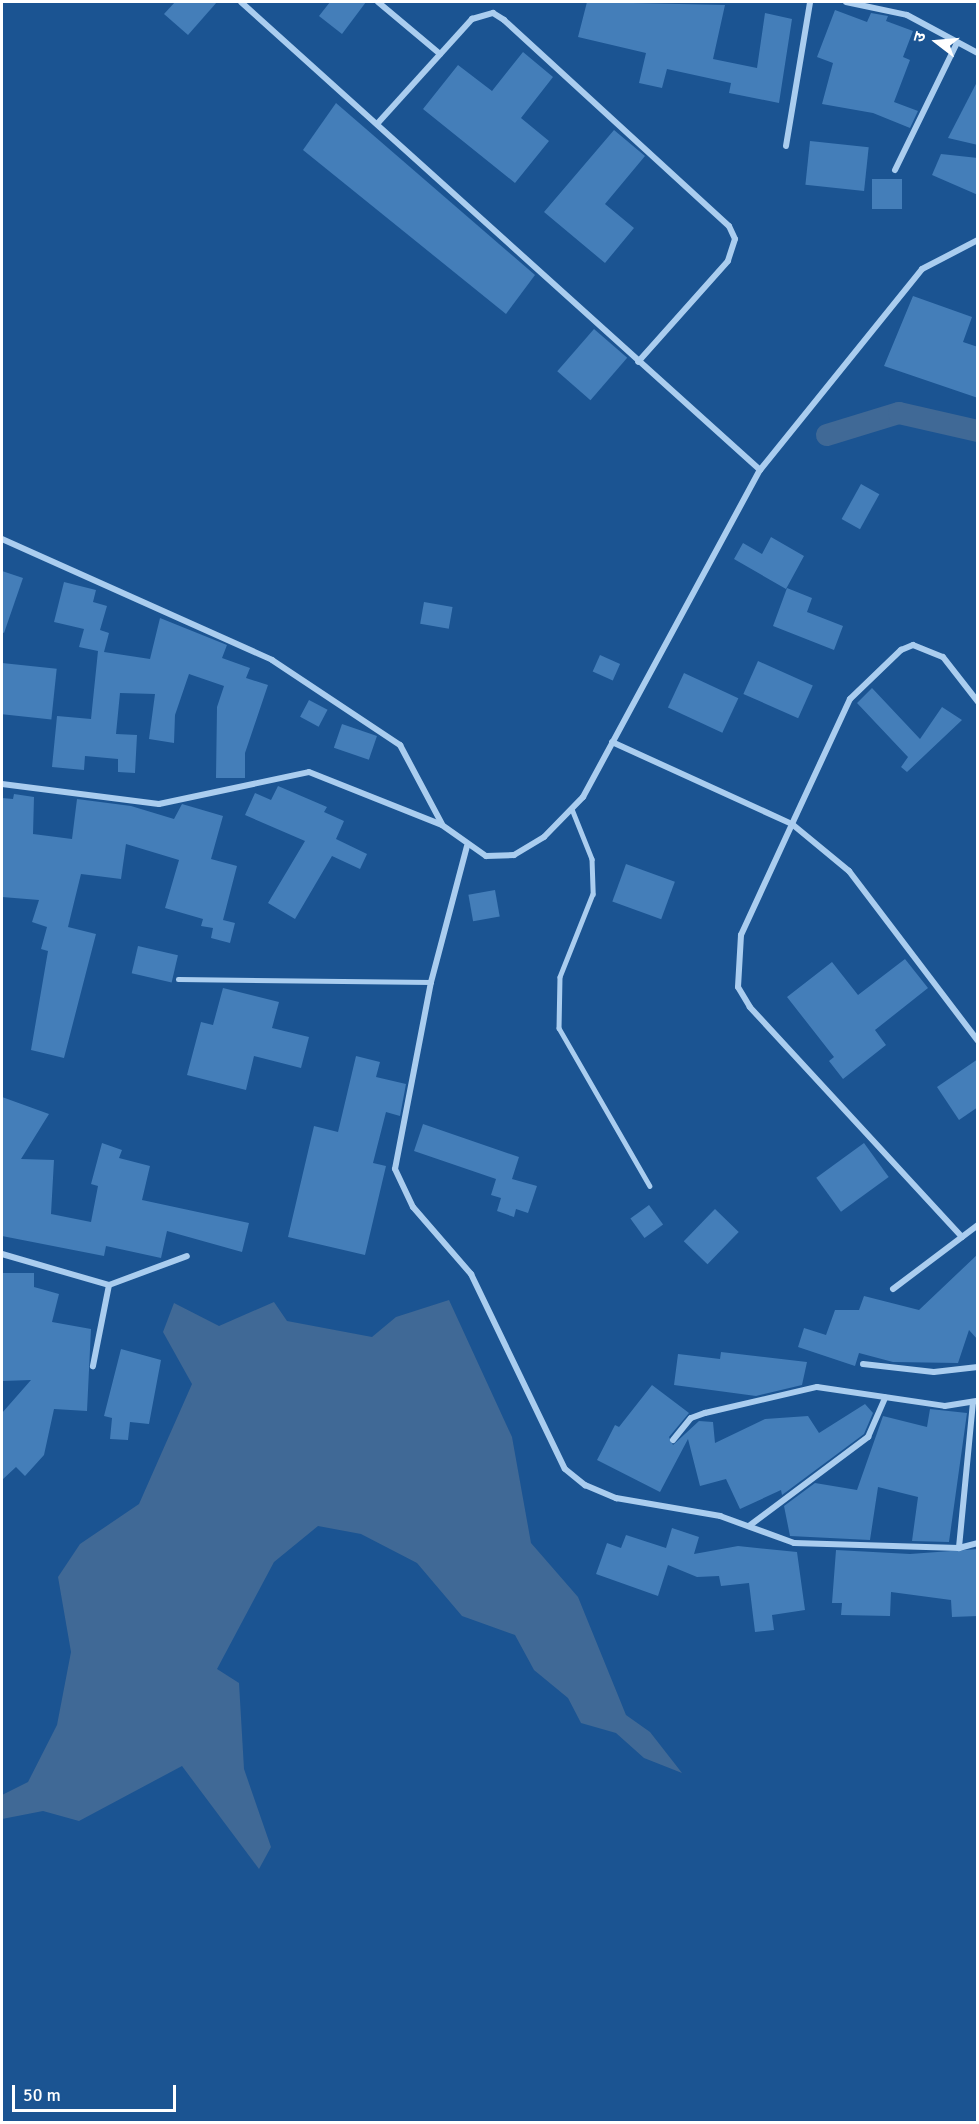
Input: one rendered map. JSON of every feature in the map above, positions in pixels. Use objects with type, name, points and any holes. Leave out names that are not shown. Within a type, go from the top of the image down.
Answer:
[{"type":"street","points":[[242,2],[760,470]]},
{"type":"street","points":[[378,2],[440,54]]},
{"type":"street","points":[[786,146],[810,2]]},
{"type":"street","points":[[846,2],[907,15],[978,52]]},
{"type":"street","points":[[377,124],[472,19],[493,13],[729,226],[735,239],[728,261],[638,362]]},
{"type":"street","points":[[894,170],[957,43]]},
{"type":"street","points":[[2,784],[159,804],[309,772],[442,825],[467,846],[486,856],[514,855],[544,837],[572,809],[612,742],[760,470],[922,269],[978,240]]},
{"type":"street","points":[[2,539],[272,660],[400,745],[442,825]]},
{"type":"street","points":[[962,1237],[750,1007],[738,987],[741,935],[850,699],[901,650],[913,645],[943,657],[978,702]]},
{"type":"street","points":[[612,742],[792,824],[849,871],[978,1041]]},
{"type":"street","points":[[467,846],[431,982],[395,1169],[400,1188],[471,1274],[565,1469],[585,1485],[616,1498],[749,1526],[814,1545],[959,1548],[978,1544]]},
{"type":"street","points":[[893,1289],[978,1225]]},
{"type":"street","points":[[2,1254],[109,1285],[187,1256]]},
{"type":"street","points":[[93,1366],[109,1285]]},
{"type":"street","points":[[863,1364],[934,1372],[978,1367]]},
{"type":"street","points":[[673,1440],[691,1418],[800,1389],[945,1406],[975,1402],[959,1548]]},
{"type":"street","points":[[749,1526],[868,1437],[885,1398]]},
{"type":"lane","points":[[572,809],[592,859],[593,894],[560,977],[559,1028],[650,1186]]},
{"type":"lane","points":[[178,979],[431,982]]},
{"type":"water","points":[[449,1300],[512,1437],[531,1543],[578,1597],[626,1715],[650,1732],[682,1773],[644,1758],[616,1733],[581,1723],[568,1698],[534,1670],[515,1635],[462,1616],[417,1563],[361,1534],[318,1526],[274,1562],[217,1669],[239,1683],[244,1769],[271,1847],[259,1869],[182,1766],[79,1821],[43,1811],[2,1819],[2,1795],[28,1782],[57,1725],[71,1652],[58,1577],[80,1544],[139,1504],[192,1384],[163,1332],[174,1303],[219,1326],[274,1302],[287,1321],[372,1337],[396,1317]]},
{"type":"building","points":[[175,2],[217,2],[188,35],[164,14]]},
{"type":"building","points":[[330,2],[366,2],[342,34],[319,16]]},
{"type":"building","points":[[587,2],[725,5],[713,59],[757,68],[765,13],[792,19],[779,103],[729,93],[731,83],[667,69],[662,88],[639,83],[646,53],[578,37]]},
{"type":"building","points":[[835,10],[867,22],[871,13],[888,16],[886,21],[913,31],[903,57],[910,60],[894,102],[918,111],[910,128],[873,113],[822,104],[833,63],[817,57]]},
{"type":"building","points":[[523,52],[553,77],[521,118],[549,141],[515,183],[423,109],[458,65],[492,91]]},
{"type":"building","points":[[978,80],[978,145],[948,138]]},
{"type":"building","points":[[336,103],[535,275],[506,314],[303,150]]},
{"type":"building","points":[[614,130],[645,156],[605,204],[634,228],[605,263],[544,212]]},
{"type":"building","points":[[810,141],[869,147],[864,191],[805,185]]},
{"type":"building","points":[[941,154],[978,158],[978,195],[932,175]]},
{"type":"building","points":[[872,179],[902,179],[902,209],[872,209]]},
{"type":"building","points":[[913,296],[972,317],[963,342],[978,347],[978,398],[884,366]]},
{"type":"building","points":[[594,329],[627,358],[590,400],[557,371]]},
{"type":"building","points":[[861,484],[879,494],[860,529],[842,519]]},
{"type":"building","points":[[771,537],[804,556],[786,589],[734,559],[743,543],[762,554]]},
{"type":"building","points":[[2,571],[23,578],[4,633],[2,632]]},
{"type":"building","points":[[64,582],[96,590],[93,602],[107,606],[100,630],[109,633],[104,652],[150,659],[160,618],[227,645],[222,658],[250,668],[246,678],[268,685],[245,753],[245,778],[216,778],[217,707],[224,686],[189,674],[175,715],[174,743],[149,739],[155,694],[120,693],[116,734],[137,735],[135,773],[118,772],[118,759],[85,756],[84,770],[52,767],[57,716],[91,719],[98,651],[79,647],[84,629],[54,622]]},
{"type":"building","points":[[787,588],[812,598],[807,612],[843,626],[834,650],[773,626]]},
{"type":"building","points":[[424,602],[453,607],[449,629],[420,624]]},
{"type":"building","points":[[600,655],[620,664],[613,680],[593,671]]},
{"type":"building","points":[[758,661],[813,685],[798,718],[743,694]]},
{"type":"building","points":[[2,663],[57,669],[51,719],[2,714]]},
{"type":"building","points":[[684,673],[738,698],[722,733],[668,707]]},
{"type":"building","points":[[872,688],[920,739],[942,707],[962,720],[907,772],[901,767],[908,757],[857,703]]},
{"type":"building","points":[[309,700],[328,710],[319,727],[300,717]]},
{"type":"building","points":[[342,724],[377,736],[369,760],[334,748]]},
{"type":"building","points":[[278,786],[327,807],[324,812],[344,821],[336,839],[367,854],[360,869],[332,856],[295,919],[268,903],[305,841],[245,815],[255,793],[271,800]]},
{"type":"building","points":[[14,794],[34,797],[33,834],[72,839],[77,799],[131,806],[174,819],[182,804],[223,816],[211,859],[237,866],[223,920],[235,923],[230,943],[211,938],[213,928],[201,926],[203,919],[165,908],[179,860],[126,844],[121,879],[81,874],[68,927],[96,934],[64,1058],[31,1050],[48,951],[41,949],[47,927],[32,922],[39,900],[2,897],[2,798],[13,799]]},
{"type":"building","points":[[626,864],[675,882],[661,919],[612,902]]},
{"type":"building","points":[[495,890],[500,917],[473,921],[468,895]]},
{"type":"building","points":[[138,946],[178,955],[172,983],[132,973]]},
{"type":"building","points":[[905,959],[928,988],[875,1030],[886,1045],[843,1079],[829,1061],[834,1057],[787,997],[832,962],[858,995]]},
{"type":"building","points":[[223,988],[279,1002],[272,1028],[309,1037],[301,1068],[254,1056],[246,1090],[187,1075],[201,1022],[213,1025]]},
{"type":"building","points":[[356,1056],[380,1062],[376,1077],[406,1084],[400,1116],[386,1112],[373,1163],[386,1166],[365,1255],[288,1237],[314,1126],[338,1132]]},
{"type":"building","points":[[978,1059],[978,1107],[959,1120],[937,1087]]},
{"type":"building","points":[[2,1097],[49,1114],[21,1159],[54,1160],[51,1214],[91,1222],[98,1186],[91,1184],[102,1143],[122,1150],[119,1158],[150,1166],[142,1200],[249,1223],[242,1252],[167,1231],[161,1258],[106,1246],[104,1256],[2,1236]]},
{"type":"building","points":[[423,1124],[519,1157],[512,1179],[537,1186],[528,1213],[516,1209],[514,1217],[497,1211],[501,1198],[491,1195],[496,1179],[414,1151]]},
{"type":"building","points":[[864,1143],[889,1177],[841,1212],[816,1178]]},
{"type":"building","points":[[649,1205],[663,1224],[644,1238],[630,1219]]},
{"type":"building","points":[[715,1209],[739,1232],[707,1264],[684,1241]]},
{"type":"building","points":[[978,1254],[978,1340],[969,1330],[958,1363],[893,1362],[859,1353],[855,1366],[798,1347],[804,1328],[826,1335],[835,1310],[859,1310],[864,1296],[919,1310]]},
{"type":"building","points":[[2,1273],[34,1273],[34,1287],[59,1294],[52,1322],[91,1329],[87,1411],[54,1409],[44,1455],[25,1476],[16,1467],[2,1480],[2,1413],[31,1380],[2,1381]]},
{"type":"building","points":[[121,1349],[161,1360],[149,1424],[130,1422],[128,1440],[110,1439],[112,1418],[104,1416]]},
{"type":"building","points":[[721,1352],[807,1362],[802,1385],[756,1396],[674,1385],[678,1354],[720,1359]]},
{"type":"building","points":[[652,1385],[689,1413],[669,1437],[673,1445],[699,1421],[713,1422],[715,1443],[765,1419],[808,1416],[819,1433],[865,1404],[873,1413],[864,1434],[782,1495],[781,1490],[740,1509],[726,1479],[700,1486],[688,1439],[660,1492],[597,1460],[615,1425],[619,1427]]},
{"type":"building","points":[[930,1409],[967,1413],[949,1542],[912,1541],[918,1497],[878,1487],[870,1540],[790,1536],[784,1506],[815,1483],[857,1490],[883,1416],[927,1427]]},
{"type":"building","points":[[672,1528],[699,1537],[694,1554],[738,1546],[797,1552],[805,1610],[772,1615],[774,1630],[755,1632],[749,1583],[721,1586],[719,1576],[697,1577],[668,1565],[658,1596],[596,1574],[607,1543],[621,1548],[626,1535],[666,1548]]},
{"type":"building","points":[[978,1549],[978,1616],[952,1617],[951,1600],[891,1592],[890,1616],[841,1615],[842,1603],[832,1603],[836,1550],[910,1554]]},
{"type":"waterway","points":[[827,435],[899,413],[978,431]]}]
